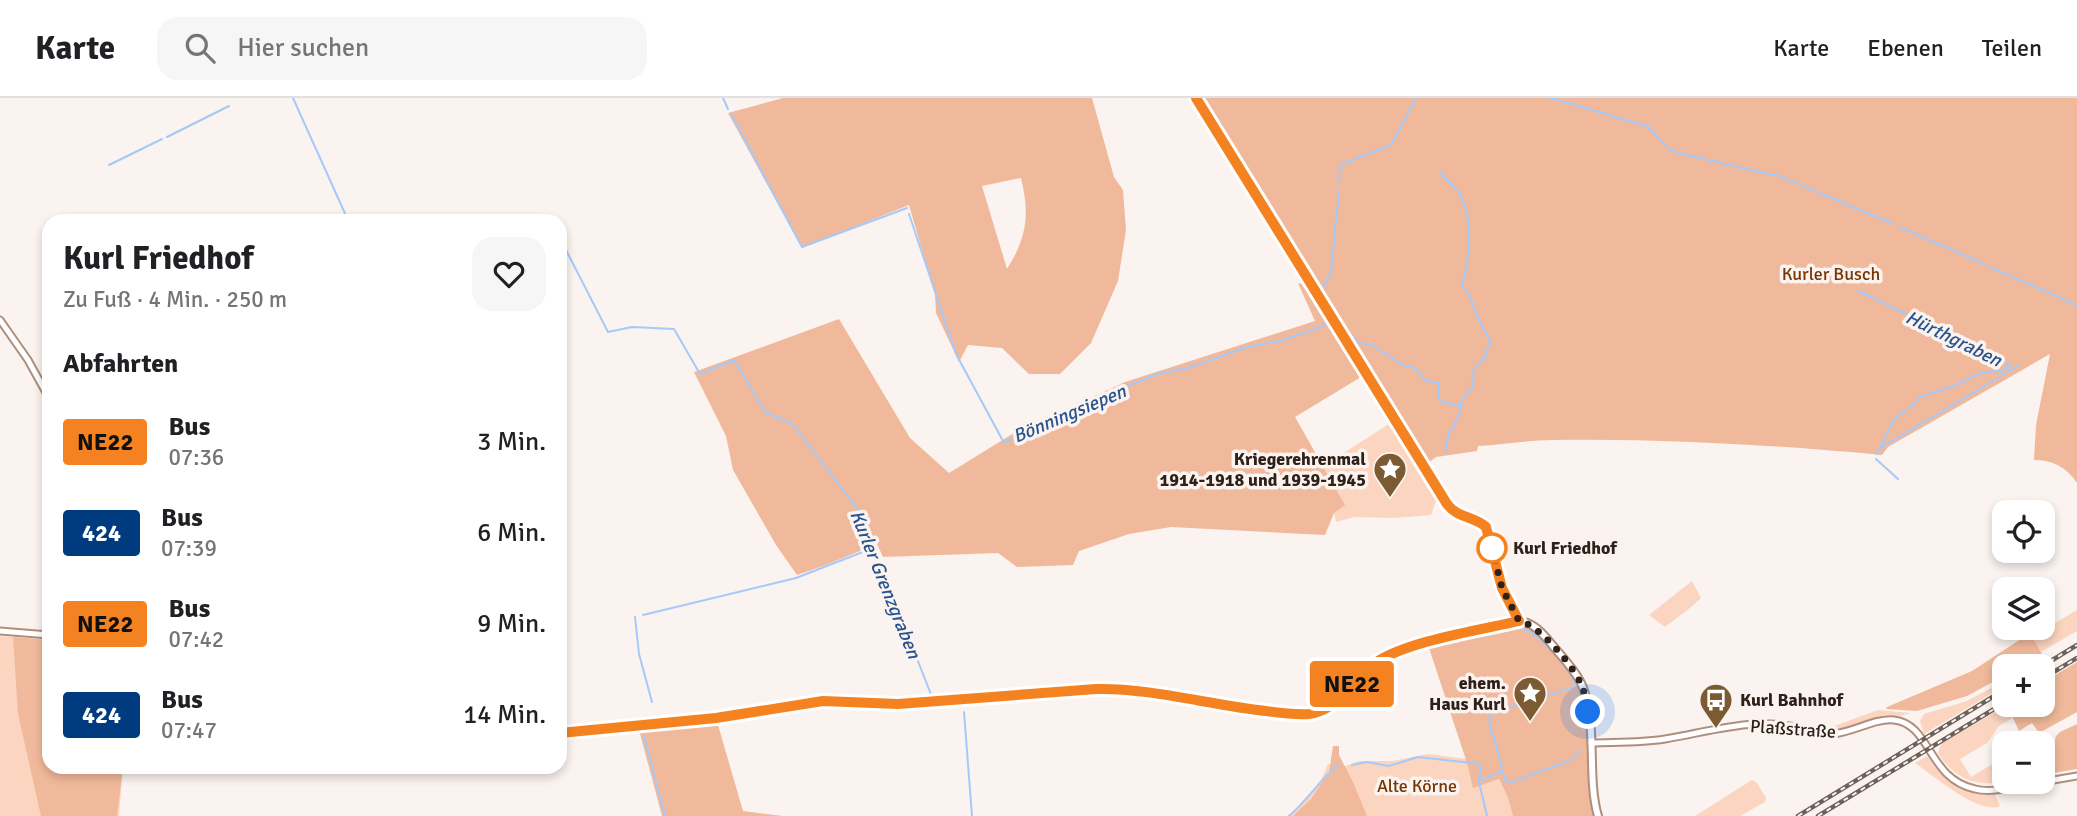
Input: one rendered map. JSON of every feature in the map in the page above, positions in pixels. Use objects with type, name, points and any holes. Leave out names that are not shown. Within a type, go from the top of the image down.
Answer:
[{"type":"main road","points":[[1196,98],[1447,504],[1458,515],[1480,522],[1486,527],[1502,588],[1519,621],[1538,630],[1580,681],[1586,700],[1598,816]]},
{"type":"street","points":[[0,320],[42,385]]},
{"type":"street","points":[[567,732],[716,718],[823,701],[898,704],[1119,688],[1240,708],[1308,714],[1331,706],[1376,662],[1395,653],[1519,621]]},
{"type":"street","points":[[0,631],[42,634]]},
{"type":"street","name":"Plaßstraße","points":[[1591,743],[1659,740],[1756,724],[1793,727],[1825,734],[1846,732],[1885,720],[1896,720],[1909,724],[1916,730],[1951,779],[1978,790],[1992,790]]},
{"type":"street","points":[[2055,780],[2077,776]]},
{"type":"green space","points":[[783,98],[1092,98],[1114,177],[1123,190],[1126,230],[1118,281],[1091,343],[1060,374],[1029,374],[1002,348],[968,345],[959,362],[936,313],[935,295],[909,205],[802,248],[728,113]],"holes":[[[1021,178],[1025,225],[1019,246],[1007,269],[982,186]]]},
{"type":"green space","name":"Kurler Busch","points":[[1196,98],[2077,98],[2077,483],[2069,473],[2058,466],[2047,461],[2034,460],[2036,425],[2050,354],[1888,447],[1882,455],[1717,443],[1543,440],[1478,446],[1477,451],[1436,457],[1424,466],[1367,371],[1295,417],[1345,505],[1334,513],[1325,535],[1171,527],[1129,534],[1079,551],[1073,565],[1017,567],[998,553],[883,557],[877,544],[797,575],[776,545],[733,470],[726,436],[694,372],[839,319],[910,438],[949,473],[1014,433],[1125,382],[1315,321],[1298,283],[1308,285]]},
{"type":"green space","points":[[1389,424],[1436,501],[1431,515],[1355,517],[1336,522],[1334,513],[1344,505],[1323,466]]},
{"type":"green space","points":[[1692,581],[1701,598],[1690,608],[1665,627],[1649,615]]},
{"type":"green space","points":[[2077,610],[2077,631],[2041,652],[2034,640],[2055,640],[2055,623]]},
{"type":"green space","points":[[1519,625],[1530,629],[1542,639],[1571,673],[1582,694],[1587,727],[1592,816],[1513,816],[1499,779],[1473,788],[1429,648],[1451,640]]},
{"type":"green space","points":[[0,636],[42,639],[42,774],[122,774],[119,816],[0,816]]},
{"type":"green space","points":[[13,637],[42,639],[42,774],[122,774],[117,816],[41,816],[18,714]]},
{"type":"green space","points":[[2019,640],[2034,640],[2042,654],[1998,654]]},
{"type":"green space","points":[[1992,658],[1992,682],[1967,696],[1917,711],[1886,709],[1887,707],[1972,671]]},
{"type":"green space","points":[[2077,662],[2077,712],[2043,731],[2038,731],[2032,723],[2019,731],[2013,717],[2055,717],[2055,675]]},
{"type":"green space","points":[[1992,687],[1992,693],[1924,734],[1920,721],[1924,714],[1967,701]]},
{"type":"green space","points":[[1878,710],[1910,713],[1900,716],[1884,715],[1847,728],[1822,730],[1823,727],[1837,725]]},
{"type":"green space","points":[[1992,714],[1992,717],[2012,718],[1992,731],[1987,743],[1960,759],[1971,777],[1992,764],[1992,783],[1974,782],[1951,769],[1938,753],[1941,744]]},
{"type":"green space","points":[[716,718],[743,811],[783,816],[662,816],[638,726]]},
{"type":"green space","points":[[2077,724],[2077,769],[2055,773],[2055,740],[2060,732]]},
{"type":"green space","points":[[1333,746],[1339,746],[1339,755],[1367,816],[1293,816],[1311,799],[1329,772]]},
{"type":"green space","name":"Alte Körne","points":[[1428,754],[1467,759],[1483,784],[1499,779],[1513,816],[1287,816],[1312,793],[1328,764],[1343,767],[1359,761],[1392,761]]},
{"type":"green space","points":[[1927,756],[1955,786],[1973,793],[1995,795],[2000,806],[1992,808],[1981,805],[1944,785],[1915,763]]},
{"type":"green space","points":[[1752,780],[1757,783],[1766,798],[1765,802],[1740,816],[1695,816]]},
{"type":"waterway","name":"Kurler Grenzgraben","points":[[293,98],[345,214]]},
{"type":"waterway","name":"Bönningsiepen","points":[[723,98],[728,109]]},
{"type":"waterway","points":[[1339,183],[1340,165],[1391,145],[1416,98]]},
{"type":"waterway","points":[[1551,98],[1647,126],[1670,150],[1775,174],[1893,224]]},
{"type":"waterway","points":[[167,137],[229,106]]},
{"type":"waterway","name":"Bönningsiepen","points":[[731,114],[802,247],[907,208]]},
{"type":"waterway","points":[[109,165],[162,139]]},
{"type":"waterway","points":[[1440,173],[1458,191],[1465,208],[1469,241],[1462,284],[1491,344],[1486,350],[1486,356],[1474,369],[1473,388],[1459,406]]},
{"type":"waterway","points":[[1320,293],[1331,272],[1339,190]]},
{"type":"waterway","name":"Bönningsiepen","points":[[909,214],[956,354],[1005,442],[1090,400],[1158,374],[1188,368],[1247,347],[1284,340],[1330,325]]},
{"type":"waterway","points":[[1900,227],[1984,264]]},
{"type":"waterway","name":"Kurler Grenzgraben","points":[[567,252],[608,332],[632,327],[674,329],[700,374],[734,360],[765,412],[792,424],[859,511],[932,697],[963,696]]},
{"type":"waterway","points":[[1990,267],[2077,305]]},
{"type":"waterway","name":"Hürthgraben","points":[[1858,291],[2011,366],[1977,374],[1954,386],[1920,397],[1894,419],[1877,454]]},
{"type":"waterway","name":"Bönningsiepen","points":[[1346,330],[1359,343],[1373,345],[1404,366],[1416,369],[1426,381],[1438,383],[1440,401],[1460,406],[1455,425],[1448,437],[1446,452]]},
{"type":"waterway","points":[[1880,448],[2018,366]]},
{"type":"waterway","name":"Hürthgraben","points":[[1876,459],[1898,479]]},
{"type":"waterway","points":[[643,615],[796,578],[873,548]]},
{"type":"waterway","points":[[635,617],[639,654],[652,702]]},
{"type":"waterway","points":[[1519,627],[1535,635],[1552,651],[1576,685],[1539,696],[1489,718],[1505,780],[1509,783],[1571,760],[1579,750]]},
{"type":"waterway","name":"Kurler Grenzgraben","points":[[964,712],[972,816]]},
{"type":"waterway","points":[[644,736],[665,816]]},
{"type":"waterway","points":[[1352,765],[1367,762],[1389,766],[1418,757],[1481,764],[1479,782],[1487,816]]},
{"type":"waterway","points":[[1289,816],[1339,764]]},
{"type":"waterway","points":[[1480,781],[1500,772]]},
{"type":"railway","points":[[2055,658],[2077,645]]},
{"type":"railway","points":[[2055,671],[2077,658]]},
{"type":"railway","points":[[1798,816],[1992,697]]},
{"type":"railway","points":[[1818,816],[1992,710]]},
{"type":"bus line","name":"NE22","points":[[567,732],[716,718],[823,701],[898,704],[1119,688],[1240,708],[1308,714],[1331,706],[1376,662],[1395,653],[1519,621],[1502,588],[1489,531],[1480,522],[1453,512],[1447,504],[1196,98]]},
{"type":"place","name":"Kriegerehrenmal 1914-1918 und 1939-1945","points":[[1390,499]]},
{"type":"place","name":"Kurl Friedhof","points":[[1492,548]]},
{"type":"place","name":"ehem. Haus Kurl","points":[[1530,723]]},
{"type":"place","name":"Kurl Bahnhof","points":[[1716,730]]},
{"type":"route","points":[[1492,548],[1502,588],[1519,621],[1538,630],[1576,674],[1583,689],[1588,712]]}]
